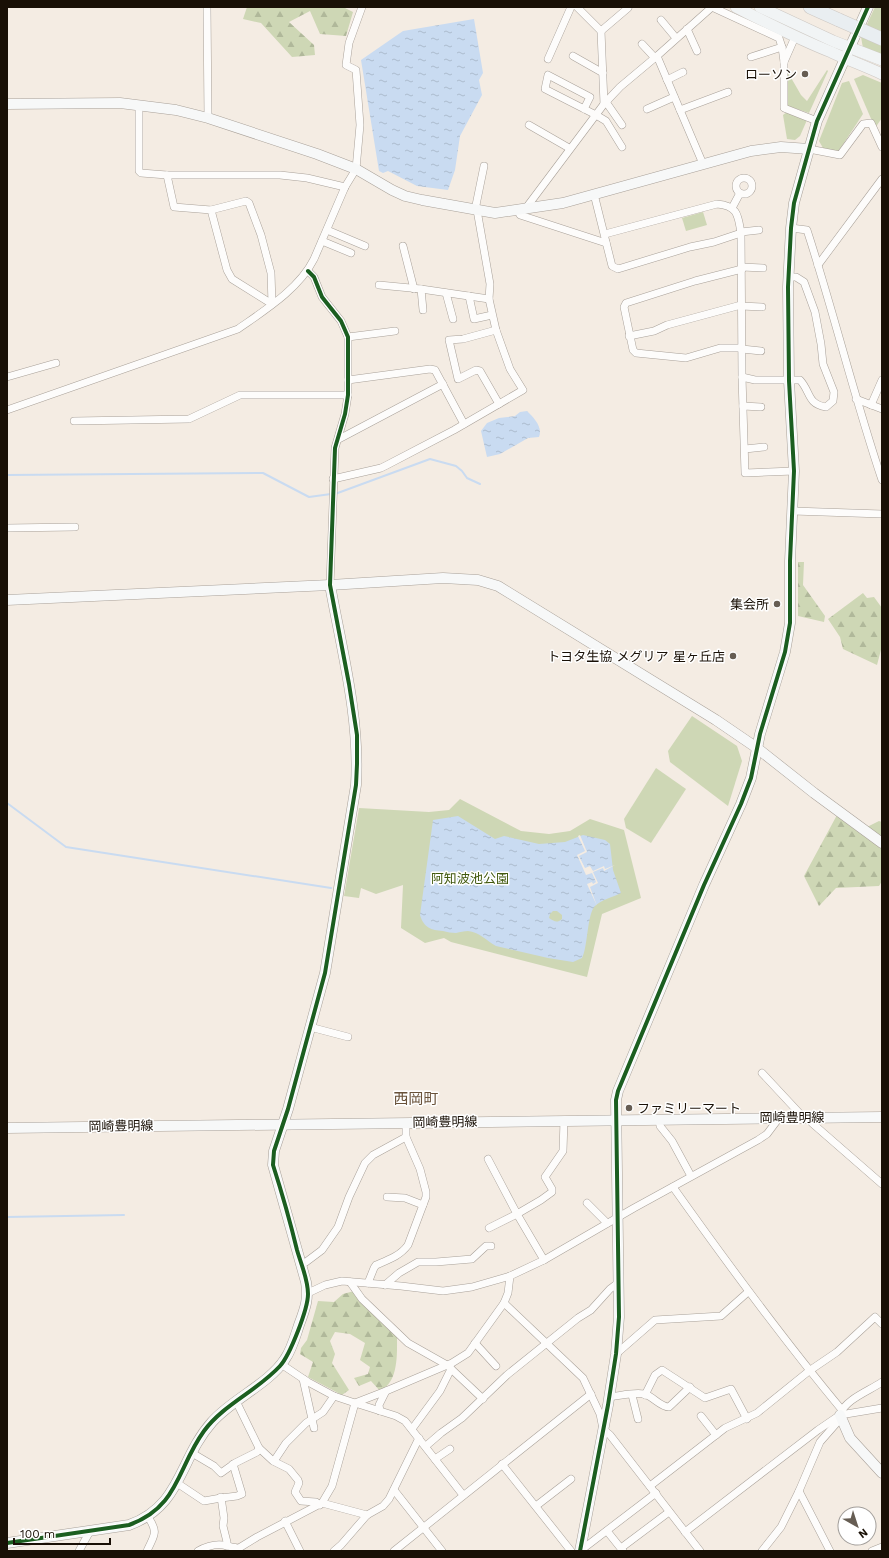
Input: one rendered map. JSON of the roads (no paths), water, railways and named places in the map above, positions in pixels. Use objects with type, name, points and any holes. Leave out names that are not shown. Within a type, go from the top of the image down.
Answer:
[{"type":"highway","points":[[810,7],[882,33]]},
{"type":"highway","points":[[824,7],[882,39]]},
{"type":"main road","points":[[736,7],[795,37],[882,74]]},
{"type":"main road","points":[[760,7],[833,41],[882,60]]},
{"type":"street","points":[[207,7],[208,118]]},
{"type":"street","points":[[7,410],[238,329],[268,308],[299,282],[308,271],[345,187],[356,169],[360,125],[356,70],[346,65],[349,43],[362,7]]},
{"type":"street","points":[[548,59],[571,7]]},
{"type":"street","points":[[577,7],[601,31],[605,103],[622,125]]},
{"type":"street","points":[[606,243],[520,215],[521,209],[605,103],[620,87],[712,7],[779,38],[784,62],[784,108],[817,121]]},
{"type":"street","points":[[580,1551],[609,1397],[616,1354],[619,1317],[616,1100],[618,1091],[704,885],[741,804],[751,778],[757,748],[785,652],[790,623],[790,560],[794,471],[789,381],[788,277],[794,203],[817,121],[868,7]]},
{"type":"street","points":[[601,31],[628,8]]},
{"type":"street","points":[[661,20],[676,38]]},
{"type":"street","points":[[686,30],[697,51]]},
{"type":"street","points":[[784,62],[795,37]]},
{"type":"street","points":[[642,44],[656,57],[703,164]]},
{"type":"street","points":[[751,57],[782,47]]},
{"type":"street","points":[[573,56],[603,73]]},
{"type":"street","points":[[667,80],[683,72]]},
{"type":"street","points":[[584,109],[590,97],[548,75],[545,89],[596,115],[606,122],[622,147]]},
{"type":"street","points":[[680,110],[728,92]]},
{"type":"street","points":[[647,109],[674,97]]},
{"type":"street","points":[[7,104],[120,103],[176,110],[208,118],[317,154],[356,169],[405,196],[476,210],[495,212],[563,203],[751,151],[781,147],[808,149],[840,155],[863,124],[871,123],[882,147]]},
{"type":"street","points":[[139,105],[139,171],[141,173],[167,175],[280,175],[307,178],[345,187]]},
{"type":"street","points":[[529,125],[569,148]]},
{"type":"street","points":[[333,479],[381,468],[454,430],[523,390],[510,369],[496,330],[489,299],[490,284],[476,210],[484,166]]},
{"type":"street","points":[[167,175],[174,207],[211,210],[246,201],[249,203],[261,235],[270,273],[272,304]]},
{"type":"street","points":[[818,265],[882,179]]},
{"type":"street","points":[[732,208],[740,193]]},
{"type":"street","points":[[594,194],[612,266],[618,269],[668,253],[700,244],[714,242],[741,232],[759,230]]},
{"type":"street","points":[[605,234],[717,204],[732,208],[738,215],[741,232],[742,377],[746,473],[794,471]]},
{"type":"street","points":[[211,210],[227,270],[232,279],[272,304]]},
{"type":"street","points":[[791,228],[807,230],[856,399],[882,480]]},
{"type":"street","points":[[327,230],[365,246]]},
{"type":"street","points":[[322,241],[351,253]]},
{"type":"street","points":[[403,246],[423,310]]},
{"type":"street","points":[[761,351],[742,348],[720,348],[686,358],[636,353],[633,350],[629,336],[624,307],[626,303],[742,268],[763,268]]},
{"type":"street","points":[[7,1543],[129,1525],[148,1517],[164,1503],[177,1483],[203,1433],[212,1421],[282,1364],[294,1341],[305,1309],[308,1293],[302,1263],[273,1165],[274,1151],[283,1125],[325,973],[356,785],[357,764],[354,720],[330,586],[335,448],[345,414],[348,395],[348,338],[341,321],[322,297],[314,277],[308,271]]},
{"type":"street","points":[[742,377],[754,380],[800,380],[817,406],[826,407],[833,401],[834,392],[823,364],[815,312],[804,282],[796,277],[788,277]]},
{"type":"street","points":[[379,285],[446,292],[489,299]]},
{"type":"street","points":[[446,292],[452,319]]},
{"type":"street","points":[[469,296],[474,319],[492,315]]},
{"type":"street","points":[[629,336],[654,331],[667,325],[741,306],[762,307]]},
{"type":"street","points":[[496,330],[463,339],[449,340],[458,379],[476,370],[480,371],[499,404]]},
{"type":"street","points":[[348,338],[395,331]]},
{"type":"street","points":[[7,376],[56,363]]},
{"type":"street","points":[[348,380],[430,369],[435,370],[464,424]]},
{"type":"street","points":[[871,405],[882,380]]},
{"type":"street","points":[[338,439],[443,384]]},
{"type":"street","points":[[74,421],[189,419],[240,395],[348,395]]},
{"type":"street","points":[[856,399],[882,409]]},
{"type":"street","points":[[743,406],[761,406]]},
{"type":"street","points":[[745,449],[764,447]]},
{"type":"street","points":[[793,511],[882,514]]},
{"type":"street","points":[[7,528],[75,527]]},
{"type":"street","points":[[7,600],[330,586],[443,578],[478,580],[498,586],[716,720],[757,748],[814,793],[882,843]]},
{"type":"street","points":[[310,1027],[348,1037]]},
{"type":"street","points":[[762,1073],[808,1117],[812,1123],[882,1184]]},
{"type":"street","name":"岡崎豊明線","points":[[7,1128],[882,1117]]},
{"type":"street","points":[[308,1293],[334,1282],[368,1283],[443,1291],[472,1288],[510,1276],[544,1260],[607,1223],[758,1140],[767,1134],[779,1118]]},
{"type":"street","points":[[659,1119],[660,1126],[672,1141],[691,1176]]},
{"type":"street","points":[[489,1228],[517,1214],[552,1192],[552,1189],[545,1177],[563,1151],[564,1120]]},
{"type":"street","points":[[368,1283],[376,1265],[404,1251],[408,1245],[423,1205],[426,1192],[420,1169],[406,1137],[406,1123]]},
{"type":"street","points":[[302,1263],[326,1246],[338,1227],[349,1197],[365,1163],[374,1155],[406,1137]]},
{"type":"street","points":[[488,1159],[517,1214],[544,1260]]},
{"type":"street","points":[[673,1187],[748,1292],[841,1414],[850,1438],[882,1473]]},
{"type":"street","points":[[387,1197],[405,1198],[423,1205]]},
{"type":"street","points":[[587,1202],[607,1223]]},
{"type":"street","points":[[385,1285],[399,1273],[418,1262],[472,1259],[486,1246],[491,1246]]},
{"type":"street","points":[[355,1403],[449,1367],[468,1353],[504,1302],[508,1293],[510,1276]]},
{"type":"street","points":[[350,1282],[362,1299],[408,1343],[449,1367],[483,1399]]},
{"type":"street","points":[[426,1446],[441,1432],[462,1418],[507,1375],[578,1318],[591,1310],[610,1289],[618,1283]]},
{"type":"street","points":[[616,1354],[655,1320],[721,1316],[748,1292]]},
{"type":"street","points":[[504,1302],[583,1378],[600,1414],[603,1429],[610,1435],[700,1551]]},
{"type":"street","points":[[650,1486],[725,1428],[757,1413],[809,1371],[837,1352],[875,1317],[882,1324]]},
{"type":"street","points":[[475,1343],[496,1366]]},
{"type":"street","points":[[282,1364],[325,1392],[405,1420],[462,1495]]},
{"type":"street","points":[[412,1429],[440,1391],[449,1367]]},
{"type":"street","points":[[645,1395],[655,1375],[662,1370],[705,1398],[731,1389],[747,1418]]},
{"type":"street","points":[[303,1379],[314,1428]]},
{"type":"street","points":[[762,1551],[781,1527],[799,1491],[820,1442],[854,1399],[882,1382]]},
{"type":"street","points":[[609,1397],[632,1394],[645,1395],[656,1400],[665,1407],[669,1407],[690,1387]]},
{"type":"street","points":[[380,1411],[379,1405],[386,1390]]},
{"type":"street","points":[[394,1551],[462,1495],[591,1394]]},
{"type":"street","points":[[632,1394],[638,1419]]},
{"type":"street","points":[[274,1461],[286,1443],[311,1419],[323,1412],[334,1396]]},
{"type":"street","points":[[236,1401],[259,1448],[274,1461],[289,1470],[298,1480],[299,1483],[295,1492],[302,1501],[316,1502],[367,1514]]},
{"type":"street","points":[[198,1551],[208,1547],[222,1545],[239,1548],[285,1521],[321,1504],[332,1486],[355,1403]]},
{"type":"street","points":[[685,1532],[841,1414],[882,1408]]},
{"type":"street","points":[[701,1416],[716,1435]]},
{"type":"street","points":[[334,1551],[341,1545],[367,1514],[383,1506],[394,1490],[419,1438]]},
{"type":"street","points":[[192,1453],[214,1466],[221,1473],[233,1464],[255,1454],[259,1448]]},
{"type":"street","points":[[435,1458],[450,1449]]},
{"type":"street","points":[[177,1483],[202,1501],[237,1496],[242,1494],[233,1464]]},
{"type":"street","points":[[502,1464],[571,1551]]},
{"type":"street","points":[[536,1506],[571,1478]]},
{"type":"street","points":[[394,1490],[442,1551]]},
{"type":"street","points":[[799,1491],[830,1551]]},
{"type":"street","points":[[580,1551],[656,1493]]},
{"type":"street","points":[[221,1498],[224,1518],[223,1526],[227,1546]]},
{"type":"street","points":[[607,1531],[622,1550],[670,1512]]},
{"type":"street","points":[[147,1551],[155,1530],[148,1517]]},
{"type":"street","points":[[285,1521],[300,1551]]},
{"type":"street","points":[[79,1551],[90,1531]]},
{"type":"street","points":[[872,1551],[882,1547]]},
{"type":"water","points":[[474,19],[483,73],[479,80],[482,95],[460,136],[455,170],[448,190],[417,186],[388,171],[383,173],[379,171],[361,60],[403,31]]},
{"type":"water","points":[[527,411],[539,426],[539,437],[528,438],[500,454],[487,457],[481,431],[487,423],[499,418],[515,416],[520,412]]},
{"type":"water","points":[[458,816],[495,839],[504,836],[539,844],[565,842],[583,835],[605,840],[610,844],[613,870],[621,893],[600,902],[592,910],[582,958],[573,962],[548,958],[496,946],[472,932],[466,931],[451,933],[428,928],[420,915],[433,820]],"holes":[[[553,911],[557,911],[562,915],[562,919],[556,922],[549,918]]]},
{"type":"waterway","points":[[335,494],[430,459],[456,466],[467,478],[480,484]]},
{"type":"waterway","points":[[7,475],[263,473],[309,497],[331,494]]},
{"type":"waterway","points":[[7,803],[66,847],[331,888]]},
{"type":"waterway","points":[[7,1217],[124,1215]]},
{"type":"place","name":"ローソン","points":[[805,74]]},
{"type":"place","name":"集会所","points":[[777,604]]},
{"type":"place","name":"トヨタ生協 メグリア 星ヶ丘店","points":[[733,656]]},
{"type":"place","name":"ファミリーマート","points":[[629,1108]]},
{"type":"district","name":"西岡町","points":[[416,1099]]},
{"type":"park label","name":"阿知波池公園","points":[[470,878]]}]
